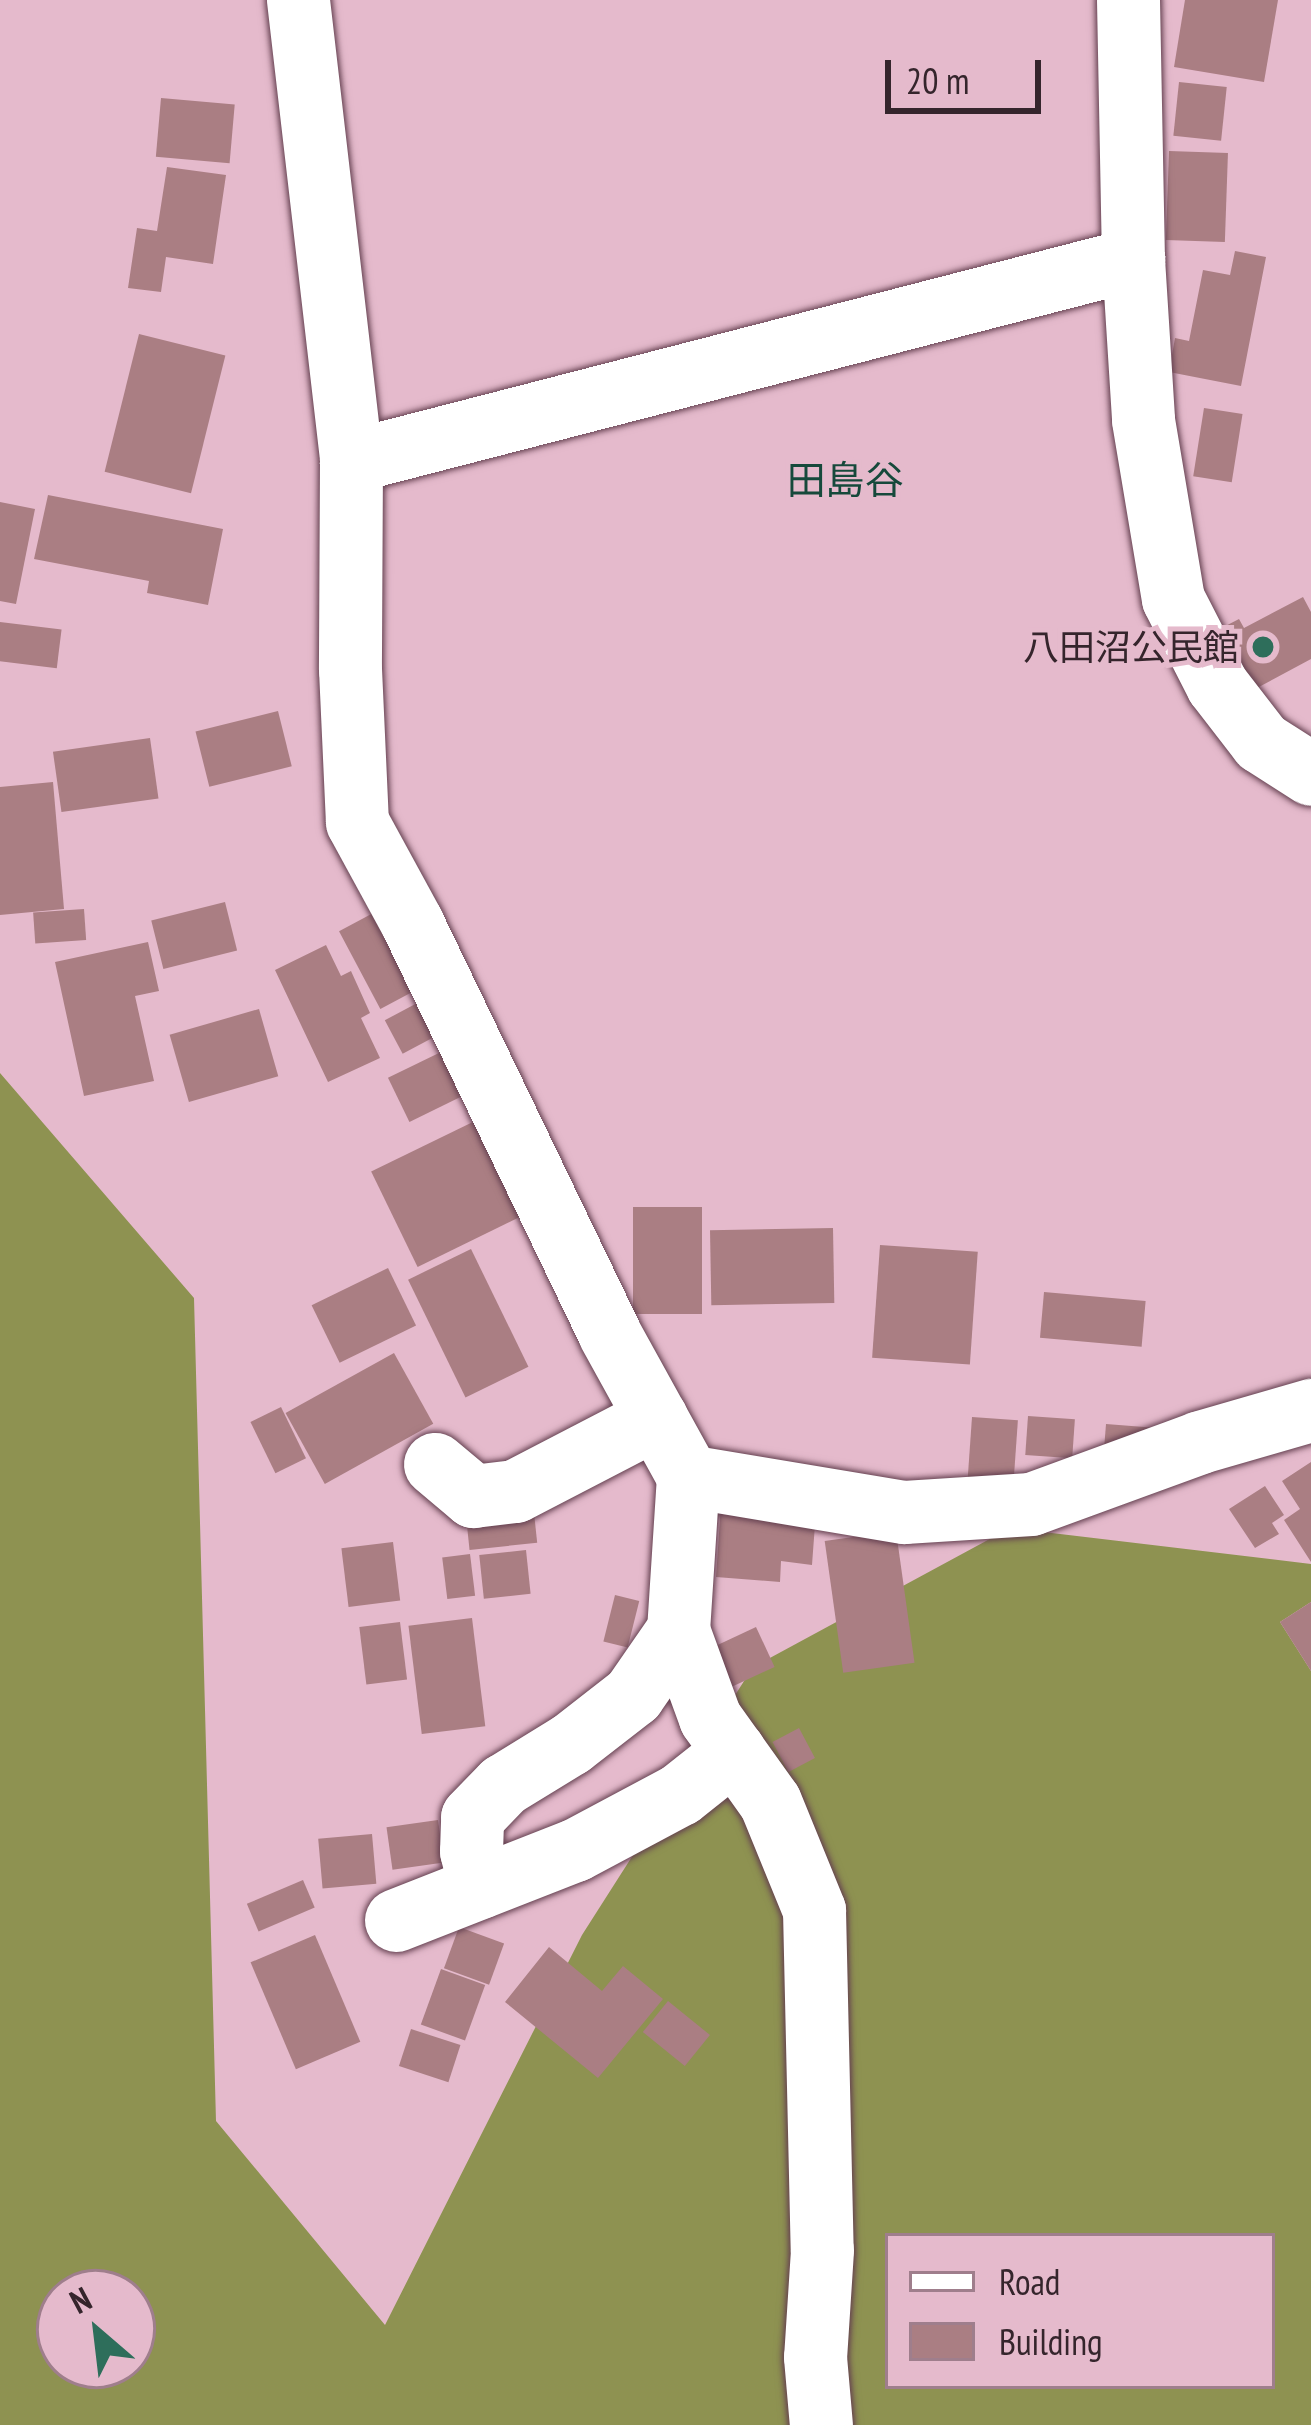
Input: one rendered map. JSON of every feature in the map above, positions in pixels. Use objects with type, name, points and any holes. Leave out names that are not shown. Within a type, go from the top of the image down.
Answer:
[{"type":"street","points":[[298,0],[351,461],[350,669],[357,822],[688,1476],[679,1630],[710,1718],[770,1802],[814,1910],[822,2250],[814,2357],[821,2425]]},
{"type":"street","points":[[1128,0],[1132,259],[1143,420],[1173,599],[1217,685],[1261,742],[1311,774]]},
{"type":"street","points":[[351,461],[1132,259]]},
{"type":"street","points":[[688,1476],[904,1512],[1031,1504],[1200,1442],[1311,1410]]},
{"type":"street","points":[[434,1464],[472,1496],[515,1491],[656,1418]]},
{"type":"street","points":[[480,1887],[470,1851],[472,1817],[502,1785],[570,1744],[633,1695],[679,1630]]},
{"type":"street","points":[[396,1920],[575,1850],[680,1794],[734,1751]]},
{"type":"green space","points":[[0,1073],[194,1298],[216,2121],[385,2325],[582,1935],[753,1667],[1010,1528],[1311,1564],[1311,1602],[1280,1622],[1311,1671],[1311,2425],[0,2425]]},
{"type":"building","points":[[1185,0],[1278,0],[1264,82],[1174,67]]},
{"type":"building","points":[[1179,82],[1227,87],[1221,141],[1173,136]]},
{"type":"building","points":[[161,98],[235,104],[230,163],[156,157]]},
{"type":"building","points":[[1169,151],[1228,153],[1225,242],[1166,240]]},
{"type":"building","points":[[167,167],[226,175],[213,264],[166,257],[161,292],[128,288],[137,228],[157,231]]},
{"type":"building","points":[[1235,251],[1266,257],[1241,386],[1169,372],[1175,338],[1189,341],[1203,270],[1230,275]]},
{"type":"building","points":[[139,334],[225,356],[191,493],[105,472]]},
{"type":"building","points":[[1204,408],[1243,414],[1232,482],[1193,476]]},
{"type":"building","points":[[48,495],[223,529],[208,605],[147,593],[149,581],[34,559]]},
{"type":"building","points":[[0,502],[35,509],[16,604],[0,601]]},
{"type":"building","name":"八田沼公民館","points":[[1303,597],[1311,612],[1311,659],[1242,696],[1208,635],[1239,619],[1244,628]]},
{"type":"building","points":[[0,622],[62,630],[57,668],[0,661]]},
{"type":"building","points":[[278,711],[292,766],[209,787],[196,732]]},
{"type":"building","points":[[150,738],[158,798],[61,812],[53,752]]},
{"type":"building","points":[[53,782],[64,909],[0,915],[0,787]]},
{"type":"building","points":[[225,902],[237,951],[163,969],[151,920]]},
{"type":"building","points":[[84,909],[86,940],[35,943],[33,913]]},
{"type":"building","points":[[377,911],[418,989],[380,1009],[339,931]]},
{"type":"building","points":[[148,942],[159,991],[135,996],[154,1081],[84,1096],[55,962]]},
{"type":"building","points":[[326,945],[341,976],[351,971],[370,1013],[361,1018],[380,1058],[328,1082],[275,970]]},
{"type":"building","points":[[421,1001],[439,1035],[403,1054],[385,1020]]},
{"type":"building","points":[[259,1009],[278,1076],[189,1102],[170,1035]]},
{"type":"building","points":[[441,1052],[462,1096],[409,1122],[388,1078]]},
{"type":"building","points":[[479,1119],[525,1214],[418,1267],[371,1172]]},
{"type":"building","points":[[633,1207],[702,1207],[702,1314],[633,1314]]},
{"type":"building","points":[[833,1228],[834,1303],[711,1305],[710,1230]]},
{"type":"building","points":[[880,1245],[978,1252],[970,1365],[872,1358]]},
{"type":"building","points":[[471,1249],[528,1367],[466,1397],[408,1280]]},
{"type":"building","points":[[388,1268],[416,1326],[340,1363],[312,1305]]},
{"type":"building","points":[[1044,1292],[1146,1301],[1142,1347],[1040,1338]]},
{"type":"building","points":[[394,1353],[433,1424],[325,1484],[286,1413]]},
{"type":"building","points":[[281,1407],[306,1458],[275,1473],[250,1422]]},
{"type":"building","points":[[1028,1416],[1075,1419],[1072,1458],[1025,1455]]},
{"type":"building","points":[[972,1417],[1018,1420],[1012,1498],[967,1495]]},
{"type":"building","points":[[1106,1424],[1157,1428],[1104,1450]]},
{"type":"building","points":[[1311,1462],[1311,1562],[1284,1520],[1300,1509],[1282,1481]]},
{"type":"building","points":[[1265,1486],[1284,1515],[1272,1523],[1279,1534],[1255,1548],[1229,1509]]},
{"type":"building","points":[[533,1503],[537,1543],[470,1550],[465,1510]]},
{"type":"building","points":[[721,1504],[816,1511],[812,1565],[781,1561],[780,1582],[716,1577]]},
{"type":"building","points":[[896,1531],[915,1663],[843,1673],[825,1541]]},
{"type":"building","points":[[393,1542],[400,1601],[349,1607],[341,1548]]},
{"type":"building","points":[[526,1550],[531,1594],[484,1599],[479,1555]]},
{"type":"building","points":[[470,1554],[475,1596],[447,1599],[442,1557]]},
{"type":"building","points":[[615,1595],[639,1601],[628,1648],[603,1642]]},
{"type":"building","points":[[1311,1602],[1311,1671],[1280,1622]]},
{"type":"building","points":[[472,1618],[485,1726],[422,1734],[408,1626]]},
{"type":"building","points":[[400,1622],[407,1680],[366,1685],[359,1627]]},
{"type":"building","points":[[756,1627],[775,1667],[727,1689],[708,1649]]},
{"type":"building","points":[[799,1728],[815,1758],[788,1772],[773,1742]]},
{"type":"building","points":[[438,1820],[444,1863],[392,1870],[387,1827]]},
{"type":"building","points":[[372,1834],[376,1884],[323,1889],[318,1839]]},
{"type":"building","points":[[303,1880],[315,1908],[259,1931],[247,1904]]},
{"type":"building","points":[[459,1927],[504,1943],[489,1985],[444,1968]]},
{"type":"building","points":[[315,1935],[360,2042],[296,2069],[251,1962]]},
{"type":"building","points":[[549,1947],[602,1991],[623,1966],[663,1999],[598,2078],[505,2002]]},
{"type":"building","points":[[441,1969],[485,1985],[465,2041],[421,2024]]},
{"type":"building","points":[[668,2001],[710,2035],[685,2066],[643,2032]]},
{"type":"building","points":[[411,2029],[460,2045],[448,2082],[399,2066]]},
{"type":"place","name":"八田沼公民館","points":[[1263,647]]},
{"type":"district","name":"田島谷","points":[[845,480]]}]
